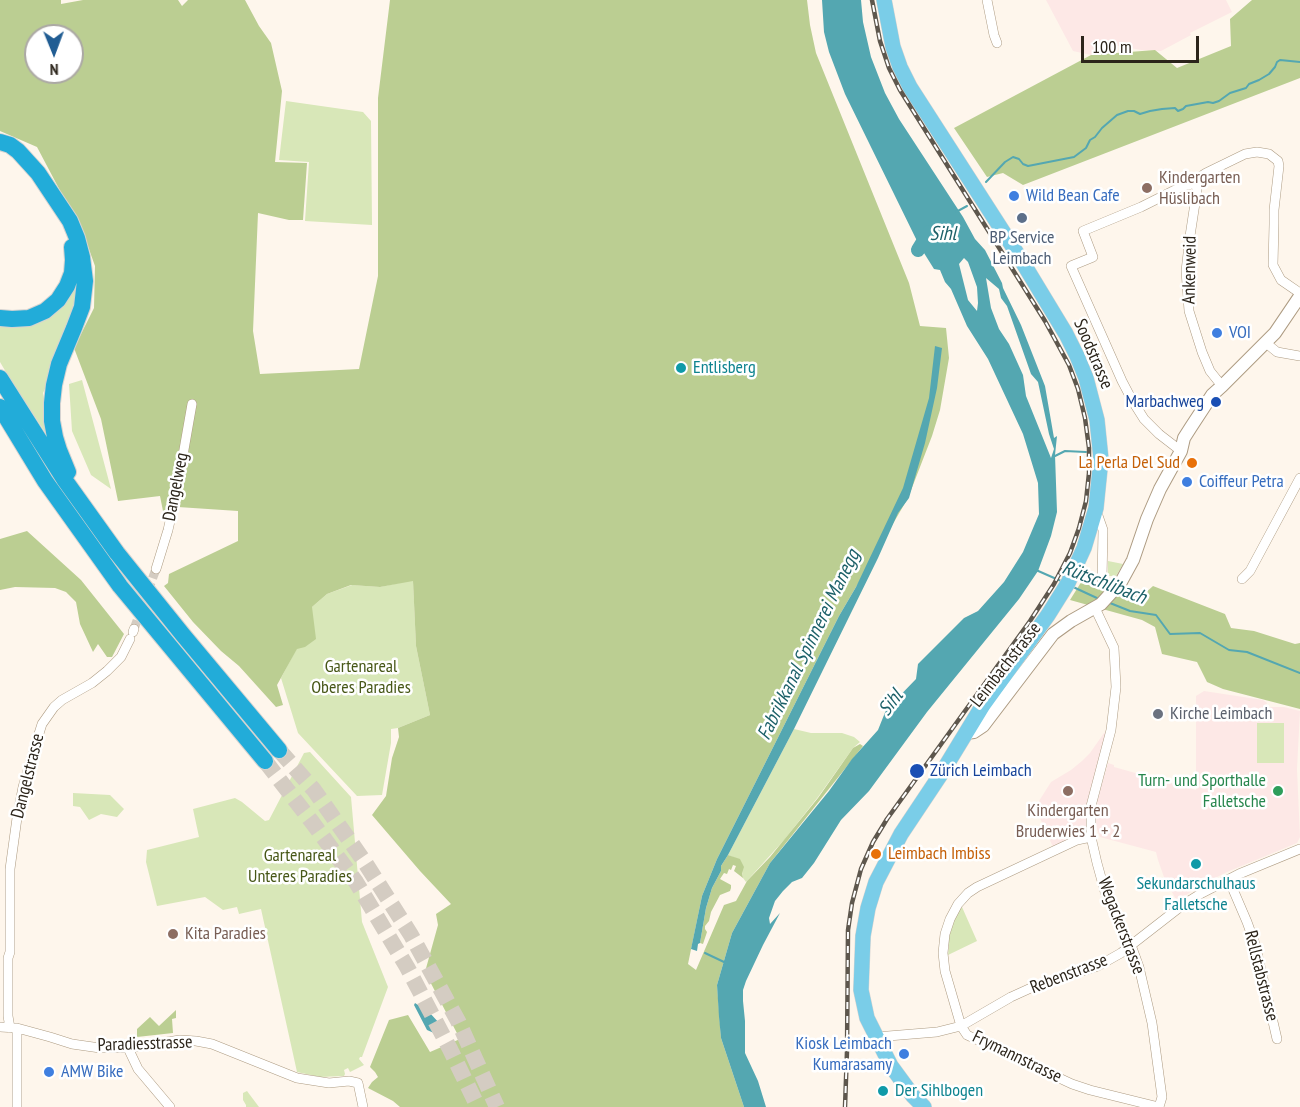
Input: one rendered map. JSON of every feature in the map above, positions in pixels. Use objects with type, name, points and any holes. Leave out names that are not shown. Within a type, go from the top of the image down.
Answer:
[{"type":"highway","points":[[0,142],[14,148],[30,162],[70,221],[79,244],[84,292],[79,317],[55,378],[52,421],[59,450],[88,513]]},
{"type":"highway","points":[[0,150],[12,156],[22,165],[52,207],[68,233],[73,260],[69,283],[52,306],[29,318],[0,318]]},
{"type":"highway","points":[[0,378],[88,513],[157,603],[279,750]]},
{"type":"highway","points":[[0,407],[45,481],[108,570],[265,761]]},
{"type":"main road","name":"Soodstrasse","points":[[884,0],[893,48],[910,87],[1066,334],[1086,378],[1100,439],[1101,459],[1096,508],[1084,548],[1066,586],[983,705],[966,734]]},
{"type":"main road","name":"Leimbachstrasse","points":[[924,1107],[913,1096],[891,1065],[867,1018],[861,990],[863,936],[876,882],[901,834],[966,734]]},
{"type":"street","points":[[987,0],[997,43]]},
{"type":"street","points":[[1181,451],[1155,430],[1138,410],[1122,381],[1071,266],[1093,257],[1083,231],[1141,207],[1183,186],[1196,183],[1206,173],[1250,152],[1269,154],[1278,161],[1279,166],[1274,210],[1273,265],[1281,280],[1300,294]]},
{"type":"street","name":"Ankenweid","points":[[1196,183],[1186,271],[1189,311],[1202,352],[1210,370],[1222,387]]},
{"type":"street","name":"Leimbachstrasse","points":[[966,734],[983,726],[1053,634],[1105,600],[1121,582],[1131,565],[1160,489],[1181,451],[1184,438],[1212,394],[1222,387],[1275,333],[1300,294]]},
{"type":"street","points":[[1266,343],[1283,354],[1300,356]]},
{"type":"street","name":"Dangelweg","points":[[156,569],[176,495],[192,404]]},
{"type":"street","points":[[1242,579],[1250,572],[1300,479]]},
{"type":"street","name":"Wegackerstrasse","points":[[1096,508],[1103,530],[1102,580],[1116,658],[1116,687],[1111,730],[1091,806],[1091,837],[1105,892],[1139,967],[1152,1023],[1162,1097],[1159,1107]]},
{"type":"street","name":"Dangelstrasse","points":[[17,1107],[14,1028],[8,1016],[8,958],[10,952],[10,869],[23,787],[42,724],[54,707],[92,683],[121,657],[133,633]]},
{"type":"street","points":[[961,1026],[945,971],[943,953],[945,934],[958,904],[977,887],[1077,840],[1091,837]]},
{"type":"street","name":"Rebenstrasse","points":[[961,1026],[1033,987],[1098,966],[1120,954],[1184,904],[1202,893],[1300,849]]},
{"type":"street","name":"Rellstabstrasse","points":[[1229,880],[1255,944],[1277,1039]]},
{"type":"street","name":"Frymannstrasse","points":[[876,1037],[937,1032],[961,1026],[967,1035],[1072,1084],[1159,1107]]},
{"type":"street","name":"Paradiesstrasse","points":[[0,1027],[14,1028],[72,1044],[100,1048],[128,1048],[180,1040],[212,1044],[297,1078],[329,1083],[349,1081],[358,1083],[363,1107]]},
{"type":"street","points":[[128,1048],[138,1069],[170,1107]]},
{"type":"shaded area","points":[[1046,0],[1226,0],[1232,12],[1190,33],[1191,35],[1161,51],[1109,46],[1091,55],[1073,51]]},
{"type":"shaded area","points":[[1204,691],[1263,700],[1267,703],[1266,707],[1284,707],[1300,711],[1297,769],[1300,837],[1297,843],[1227,872],[1177,901],[1165,880],[1156,852],[1100,837],[1096,826],[1096,808],[1108,763],[1114,767],[1196,790],[1196,696]]},
{"type":"shaded area","name":"Kindergarten Bruderwies 1 + 2","points":[[1109,731],[1085,830],[1053,847],[1039,816],[1037,808],[1039,801],[1051,782],[1082,761],[1104,733]]},
{"type":"green space","points":[[0,0],[61,0],[61,4],[83,0],[178,0],[182,6],[188,0],[245,0],[271,43],[282,91],[275,162],[307,163],[303,220],[289,220],[258,213],[253,331],[260,374],[359,369],[378,276],[378,98],[390,0],[807,0],[816,53],[909,283],[920,326],[946,328],[949,358],[940,410],[908,498],[839,616],[717,859],[702,896],[688,964],[696,970],[724,905],[736,901],[747,881],[770,857],[818,798],[853,748],[860,744],[863,746],[770,863],[732,933],[717,985],[721,1038],[744,1107],[400,1107],[368,1088],[378,1077],[370,1067],[389,1020],[408,1015],[430,1052],[460,1039],[425,972],[438,925],[436,914],[451,904],[372,815],[386,796],[392,758],[399,737],[398,728],[430,715],[416,646],[413,581],[380,587],[351,585],[327,594],[312,607],[316,639],[305,647],[297,649],[277,685],[283,705],[276,707],[239,666],[193,622],[164,586],[168,583],[169,574],[238,541],[238,511],[178,507],[169,512],[163,511],[160,496],[118,501],[101,419],[74,348],[94,308],[95,266],[85,238],[37,147],[0,131]]},
{"type":"green space","points":[[1252,0],[1300,0],[1300,78],[1023,185],[1003,173],[987,177],[954,128],[1091,55],[1155,50],[1177,68],[1231,46],[1230,19]]},
{"type":"green space","points":[[286,101],[363,112],[371,121],[372,225],[305,221],[309,162],[279,160]]},
{"type":"green space","points":[[78,267],[81,286],[52,374],[43,393],[49,425],[47,435],[0,362],[0,321],[36,321]]},
{"type":"green space","points":[[82,380],[111,489],[91,475],[72,431],[69,384]]},
{"type":"green space","points":[[27,531],[81,580],[124,634],[112,657],[107,657],[98,644],[93,652],[80,624],[76,602],[66,592],[55,588],[15,587],[0,590],[0,539]]},
{"type":"green space","points":[[1108,561],[1123,564],[1116,576],[1108,576]]},
{"type":"green space","points":[[1085,576],[1108,593],[1142,596],[1153,586],[1225,614],[1231,628],[1254,631],[1295,644],[1300,643],[1300,709],[1223,689],[1207,682],[1197,662],[1162,654],[1155,627],[1142,620],[1070,600]]},
{"type":"green space","name":"Gartenareal Oberes Paradies","points":[[413,580],[416,646],[430,715],[391,729],[391,743],[382,795],[357,796],[298,733],[281,678],[297,648],[312,607],[327,594],[352,585],[380,587]]},
{"type":"green space","points":[[1257,723],[1284,723],[1284,763],[1257,763]]},
{"type":"green space","points":[[794,729],[811,733],[842,733],[860,742],[853,748],[784,840],[746,882],[743,878],[740,860],[728,855]]},
{"type":"green space","name":"Gartenareal Unteres Paradies","points":[[310,752],[351,797],[362,922],[388,987],[362,1057],[359,1059],[364,1065],[350,1072],[348,1068],[344,1070],[344,1076],[320,1077],[297,1072],[261,909],[239,914],[237,907],[223,910],[205,897],[157,906],[146,862],[147,850],[199,837],[193,809],[235,798],[265,821],[269,820],[304,753]]},
{"type":"green space","points":[[73,793],[110,795],[124,809],[117,817],[101,814],[89,820],[80,807],[73,806]]},
{"type":"green space","points":[[728,855],[740,859],[744,867],[743,878],[734,871],[736,866],[733,865],[731,870],[729,869],[727,874],[724,873],[720,879],[731,885],[731,888],[730,891],[720,895],[711,912],[705,926],[707,932],[703,944],[700,943],[706,908],[721,866]]},
{"type":"green space","points":[[962,907],[977,941],[948,955],[949,946],[947,945],[950,931]]},
{"type":"green space","points":[[176,1010],[176,1018],[172,1019],[173,1033],[137,1037],[137,1029],[150,1017],[159,1026]]},
{"type":"green space","points":[[247,1091],[259,1107],[246,1107],[243,1093]]},
{"type":"water","name":"Sihl","points":[[822,0],[861,0],[863,22],[871,57],[885,93],[975,239],[985,250],[1002,283],[1045,386],[1054,438],[1057,436],[1055,455],[1057,512],[1038,571],[1019,599],[927,712],[869,791],[841,820],[802,878],[792,882],[775,901],[769,918],[770,924],[780,913],[743,990],[745,1053],[758,1081],[766,1107],[744,1107],[721,1038],[719,1017],[717,985],[732,933],[770,863],[852,759],[878,730],[886,710],[916,679],[918,664],[964,618],[978,611],[1004,582],[1023,552],[1039,514],[1038,483],[1023,434],[988,359],[967,326],[951,289],[940,270],[934,269],[919,245],[845,94],[824,32]],"holes":[[[964,258],[968,262],[977,287],[977,311],[968,300],[959,264]],[[986,278],[999,289],[1031,374],[1038,382],[1054,449],[1051,458],[1026,396],[1023,375],[1009,344],[999,329],[991,308]]]},
{"type":"water","points":[[935,346],[942,348],[937,388],[925,443],[909,498],[898,513],[794,729],[721,866],[706,908],[700,943],[697,951],[691,949],[702,896],[717,859],[839,616],[856,587],[903,488],[929,398]]},
{"type":"water","points":[[415,1003],[429,1012],[440,1024],[442,1030],[434,1033],[427,1030]]},
{"type":"waterway","points":[[986,182],[1013,157],[1028,166],[1074,157],[1086,148],[1090,140],[1117,115],[1128,111],[1140,114],[1162,109],[1175,108],[1178,111],[1186,106],[1213,103],[1230,93],[1246,88],[1249,84],[1269,74],[1280,60],[1300,62]]},
{"type":"waterway","points":[[956,212],[967,206]]},
{"type":"waterway","name":"Fabrikkanal Spinnerei Manegg","points":[[918,250],[929,232]]},
{"type":"waterway","points":[[1055,456],[1065,451],[1086,452]]},
{"type":"waterway","name":"Rütschlibach","points":[[1036,570],[1061,581]]},
{"type":"waterway","name":"Rütschlibach","points":[[1071,586],[1099,599]]},
{"type":"waterway","name":"Rütschlibach","points":[[1110,603],[1130,611],[1156,615],[1170,634],[1200,633],[1229,650],[1247,652],[1300,673]]},
{"type":"waterway","name":"Fabrikkanal Spinnerei Manegg","points":[[705,953],[724,962]]},
{"type":"tunnel","points":[[134,629],[156,569]]},
{"type":"tunnel","points":[[279,750],[314,790],[364,861],[411,935],[458,1021],[497,1107]]},
{"type":"tunnel","points":[[265,761],[356,882],[407,967],[478,1107]]},
{"type":"railway","points":[[845,1107],[848,930],[861,869],[873,842],[887,819],[1030,621],[1054,584],[1070,553],[1079,528],[1086,501],[1089,473],[1089,448],[1085,418],[1069,365],[1045,321],[900,90],[889,68],[880,41],[872,0]]},
{"type":"place","name":"Kindergarten Hüslibach","points":[[1147,188]]},
{"type":"place","name":"Wild Bean Cafe","points":[[1014,196]]},
{"type":"place","name":"BP Service Leimbach","points":[[1022,218]]},
{"type":"place","name":"VOI","points":[[1217,333]]},
{"type":"place","name":"Entlisberg","points":[[681,368]]},
{"type":"place","name":"Marbachweg","points":[[1216,402]]},
{"type":"place","name":"La Perla Del Sud","points":[[1192,463]]},
{"type":"place","name":"Coiffeur Petra","points":[[1187,482]]},
{"type":"place","name":"Kirche Leimbach","points":[[1158,714]]},
{"type":"place","name":"Zürich Leimbach","points":[[917,771]]},
{"type":"place","name":"Kindergarten Bruderwies 1 + 2","points":[[1068,791]]},
{"type":"place","name":"Turn- und Sporthalle Falletsche","points":[[1278,791]]},
{"type":"place","name":"Leimbach Imbiss","points":[[876,854]]},
{"type":"place","name":"Sekundarschulhaus Falletsche","points":[[1196,864]]},
{"type":"place","name":"Kita Paradies","points":[[173,934]]},
{"type":"place","name":"Kiosk Leimbach Kumarasamy","points":[[904,1054]]},
{"type":"place","name":"AMW Bike","points":[[49,1072]]},
{"type":"place","name":"Der Sihlbogen","points":[[883,1091]]}]
